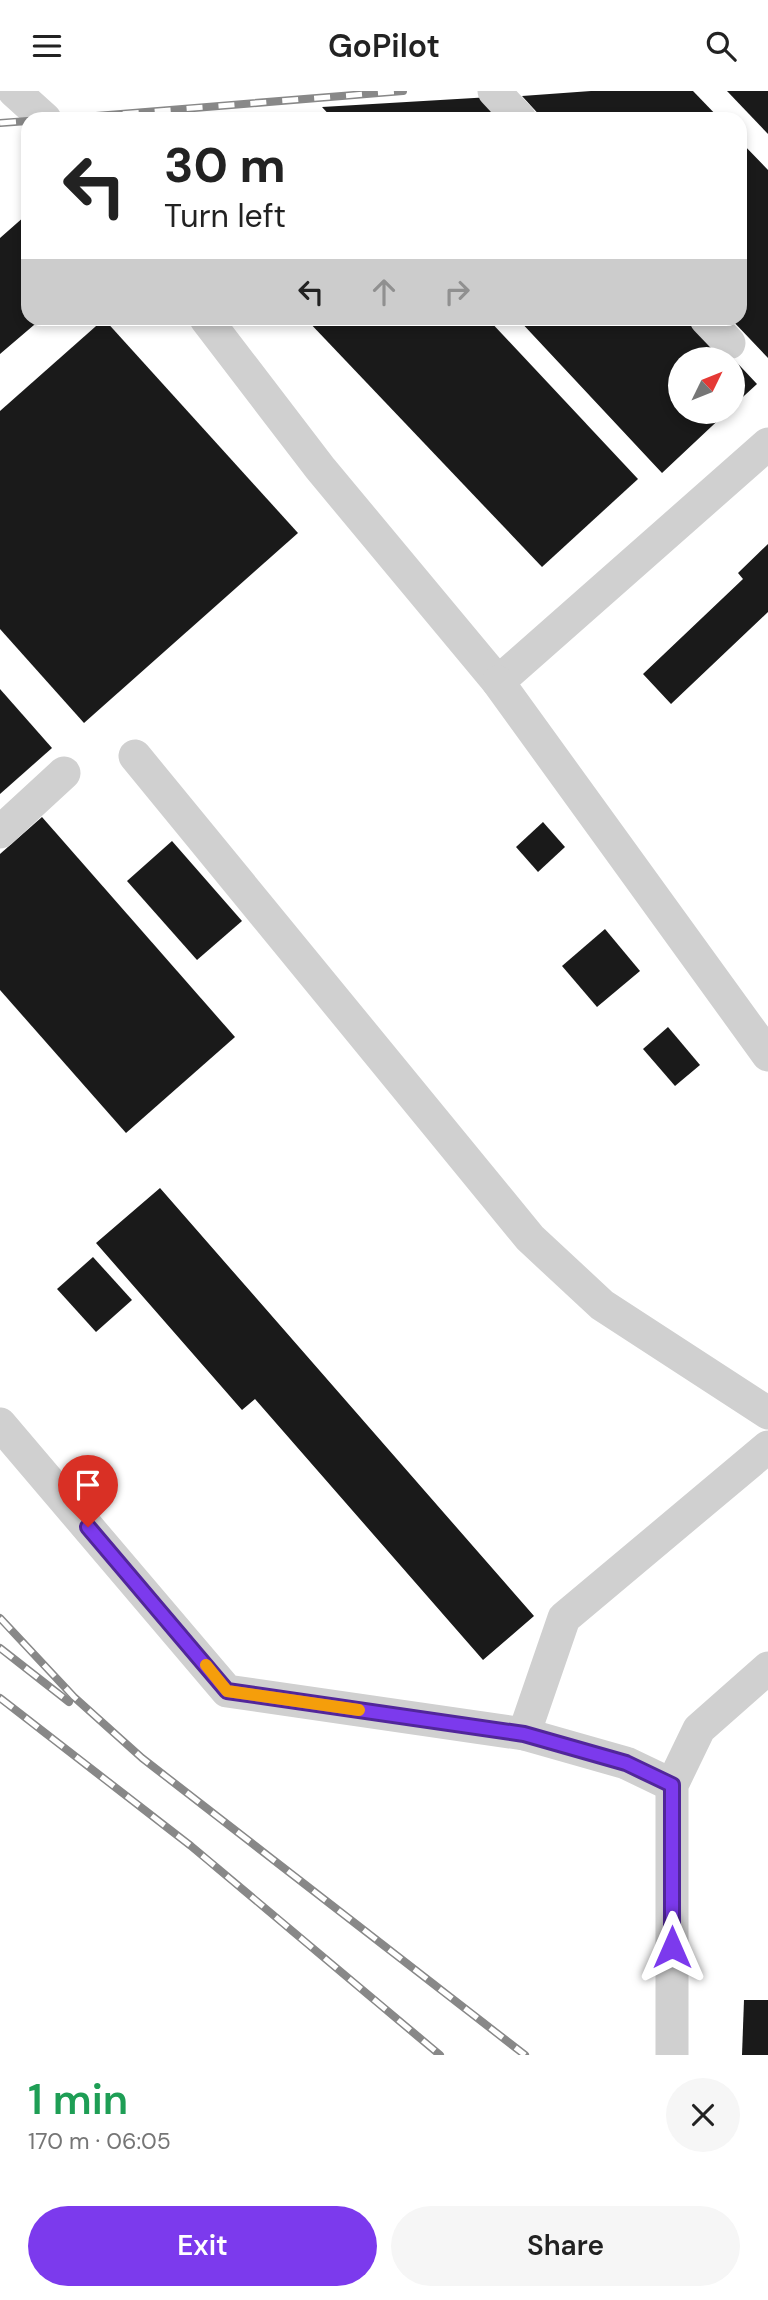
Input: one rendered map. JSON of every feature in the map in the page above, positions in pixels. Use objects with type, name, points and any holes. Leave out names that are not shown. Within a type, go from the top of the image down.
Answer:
[{"type":"street","points":[[14,91],[38,112]]},
{"type":"street","points":[[494,91],[514,112]]},
{"type":"street","points":[[211,326],[320,468],[498,682],[768,1055]]},
{"type":"street","points":[[713,326],[729,343]]},
{"type":"street","points":[[498,682],[768,444]]},
{"type":"street","points":[[135,756],[530,1238],[602,1305],[768,1413]]},
{"type":"street","points":[[0,832],[64,773]]},
{"type":"street","points":[[0,1424],[227,1691],[524,1734],[626,1763],[672,1785]]},
{"type":"street","points":[[524,1734],[564,1618],[768,1447]]},
{"type":"street","points":[[672,2055],[672,1785],[699,1729],[768,1668]]},
{"type":"building","points":[[591,91],[693,91],[713,112],[537,112],[522,96]]},
{"type":"building","points":[[727,91],[768,91],[768,134]]},
{"type":"building","points":[[491,97],[505,112],[327,112],[322,107]]},
{"type":"building","points":[[747,148],[768,170],[768,358],[738,326],[747,326]]},
{"type":"building","points":[[21,220],[21,326],[33,326],[0,354],[0,238]]},
{"type":"building","points":[[96,326],[110,326],[298,533],[84,723],[0,629],[0,411]]},
{"type":"building","points":[[313,326],[495,326],[638,479],[542,567]]},
{"type":"building","points":[[525,326],[703,326],[722,347],[668,347],[668,424],[714,424],[662,473]]},
{"type":"building","points":[[746,372],[757,384],[746,394]]},
{"type":"building","points":[[768,544],[768,612],[671,704],[643,674],[743,579],[738,573]]},
{"type":"building","points":[[0,689],[52,748],[0,794]]},
{"type":"building","points":[[42,817],[235,1037],[126,1133],[0,990],[0,854]]},
{"type":"building","points":[[543,822],[565,847],[538,872],[516,847]]},
{"type":"building","points":[[172,841],[242,921],[197,960],[127,881]]},
{"type":"building","points":[[605,929],[640,971],[597,1007],[562,966]]},
{"type":"building","points":[[668,1027],[700,1065],[675,1086],[643,1049]]},
{"type":"building","points":[[160,1188],[534,1616],[483,1660],[255,1399],[242,1410],[96,1243]]},
{"type":"building","points":[[93,1257],[132,1300],[96,1332],[57,1289]]},
{"type":"building","points":[[744,2000],[768,2000],[768,2055],[742,2055]]},
{"type":"railway","points":[[145,112],[403,91]]},
{"type":"railway","points":[[0,123],[21,122]]},
{"type":"railway","points":[[0,1618],[74,1697],[142,1758],[525,2055]]},
{"type":"railway","points":[[0,1648],[69,1702]]},
{"type":"railway","points":[[0,1698],[191,1846],[440,2055]]},
{"type":"slow traffic","points":[[206,1665],[227,1691],[359,1710]]},
{"type":"route","points":[[88,1527],[227,1691],[524,1734],[626,1763],[672,1785],[672,1947]]}]
